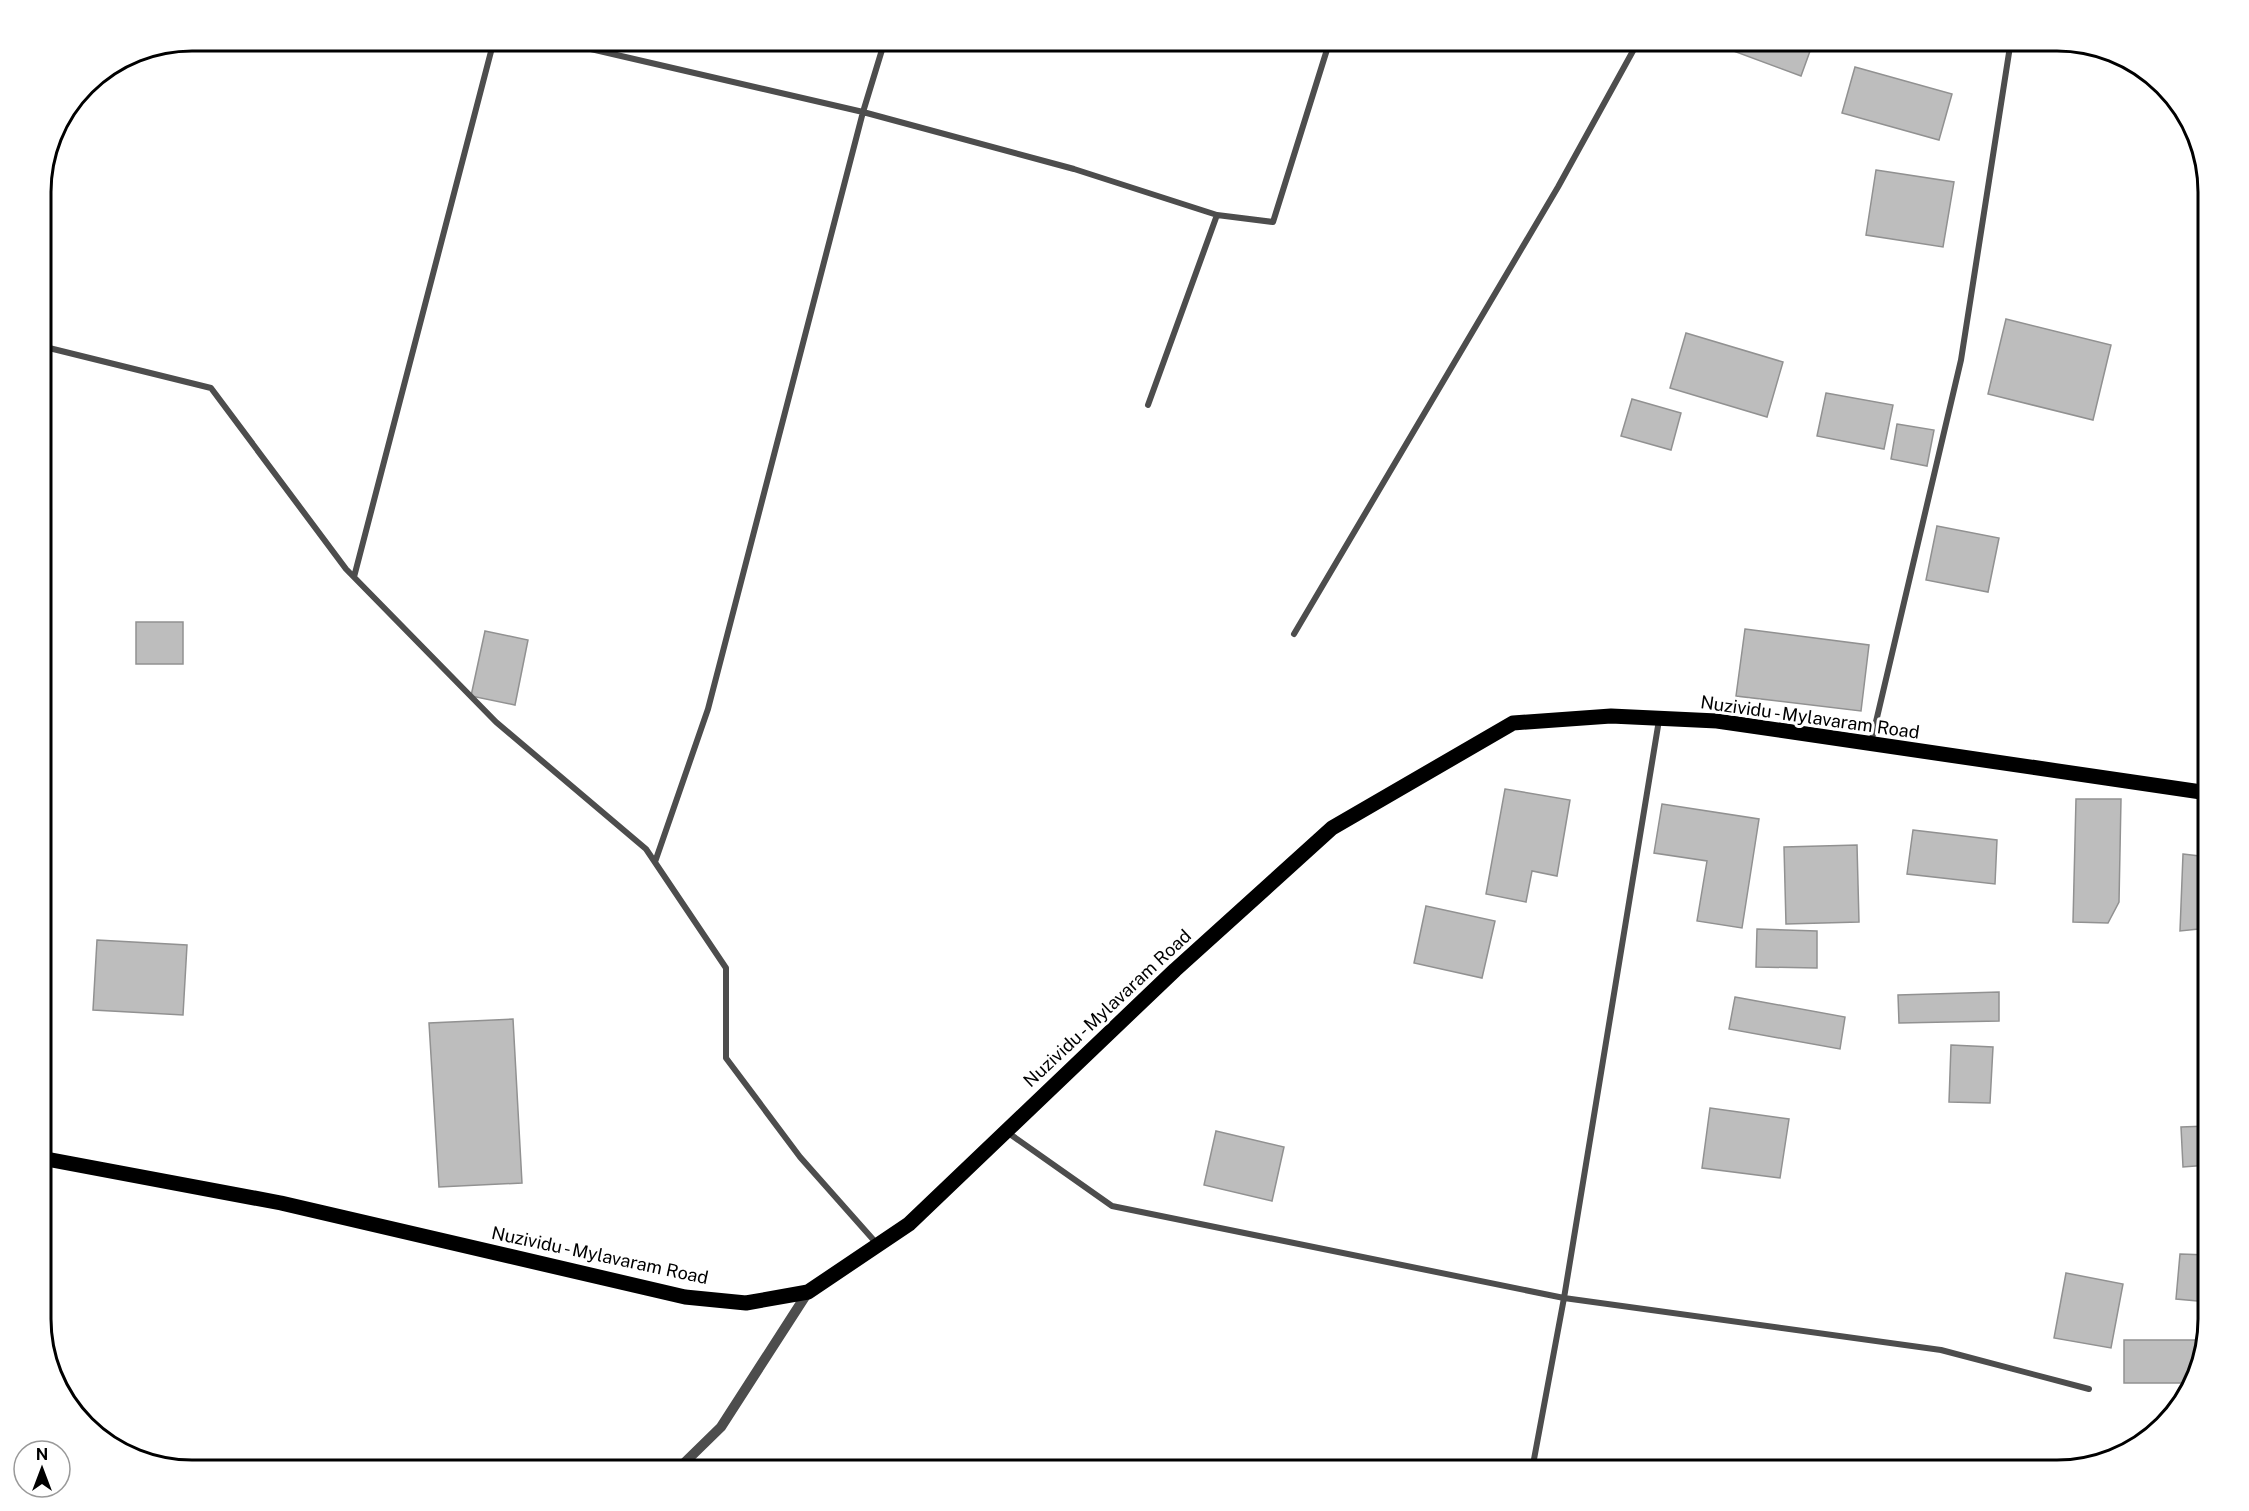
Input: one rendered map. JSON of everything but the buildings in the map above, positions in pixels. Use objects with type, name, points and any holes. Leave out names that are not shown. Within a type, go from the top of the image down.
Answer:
[{"type":"main road","name":"Nuzividu - Mylavaram Road","points":[[51,1160],[281,1203],[685,1297],[746,1303],[808,1292],[909,1224],[1174,970],[1332,828],[1513,723],[1611,716],[1717,721],[2198,792]]},
{"type":"street","points":[[354,577],[491,51]]},
{"type":"street","points":[[600,51],[863,112],[1074,169],[1217,215],[1273,222],[1327,51]]},
{"type":"street","points":[[655,862],[708,709],[863,112],[882,51]]},
{"type":"street","points":[[1294,634],[1558,187],[1633,51]]},
{"type":"street","points":[[1871,743],[1961,360],[2009,51]]},
{"type":"street","points":[[1148,405],[1217,215]]},
{"type":"street","points":[[51,348],[211,388],[354,577],[496,722],[646,849],[726,968],[726,1058],[800,1156],[878,1245]]},
{"type":"street","points":[[1534,1460],[1564,1298],[1659,719]]},
{"type":"street","points":[[1006,1131],[1112,1206],[1564,1298],[1941,1350],[2090,1389]]},
{"type":"street","points":[[687,1460],[721,1427],[808,1292]]}]
